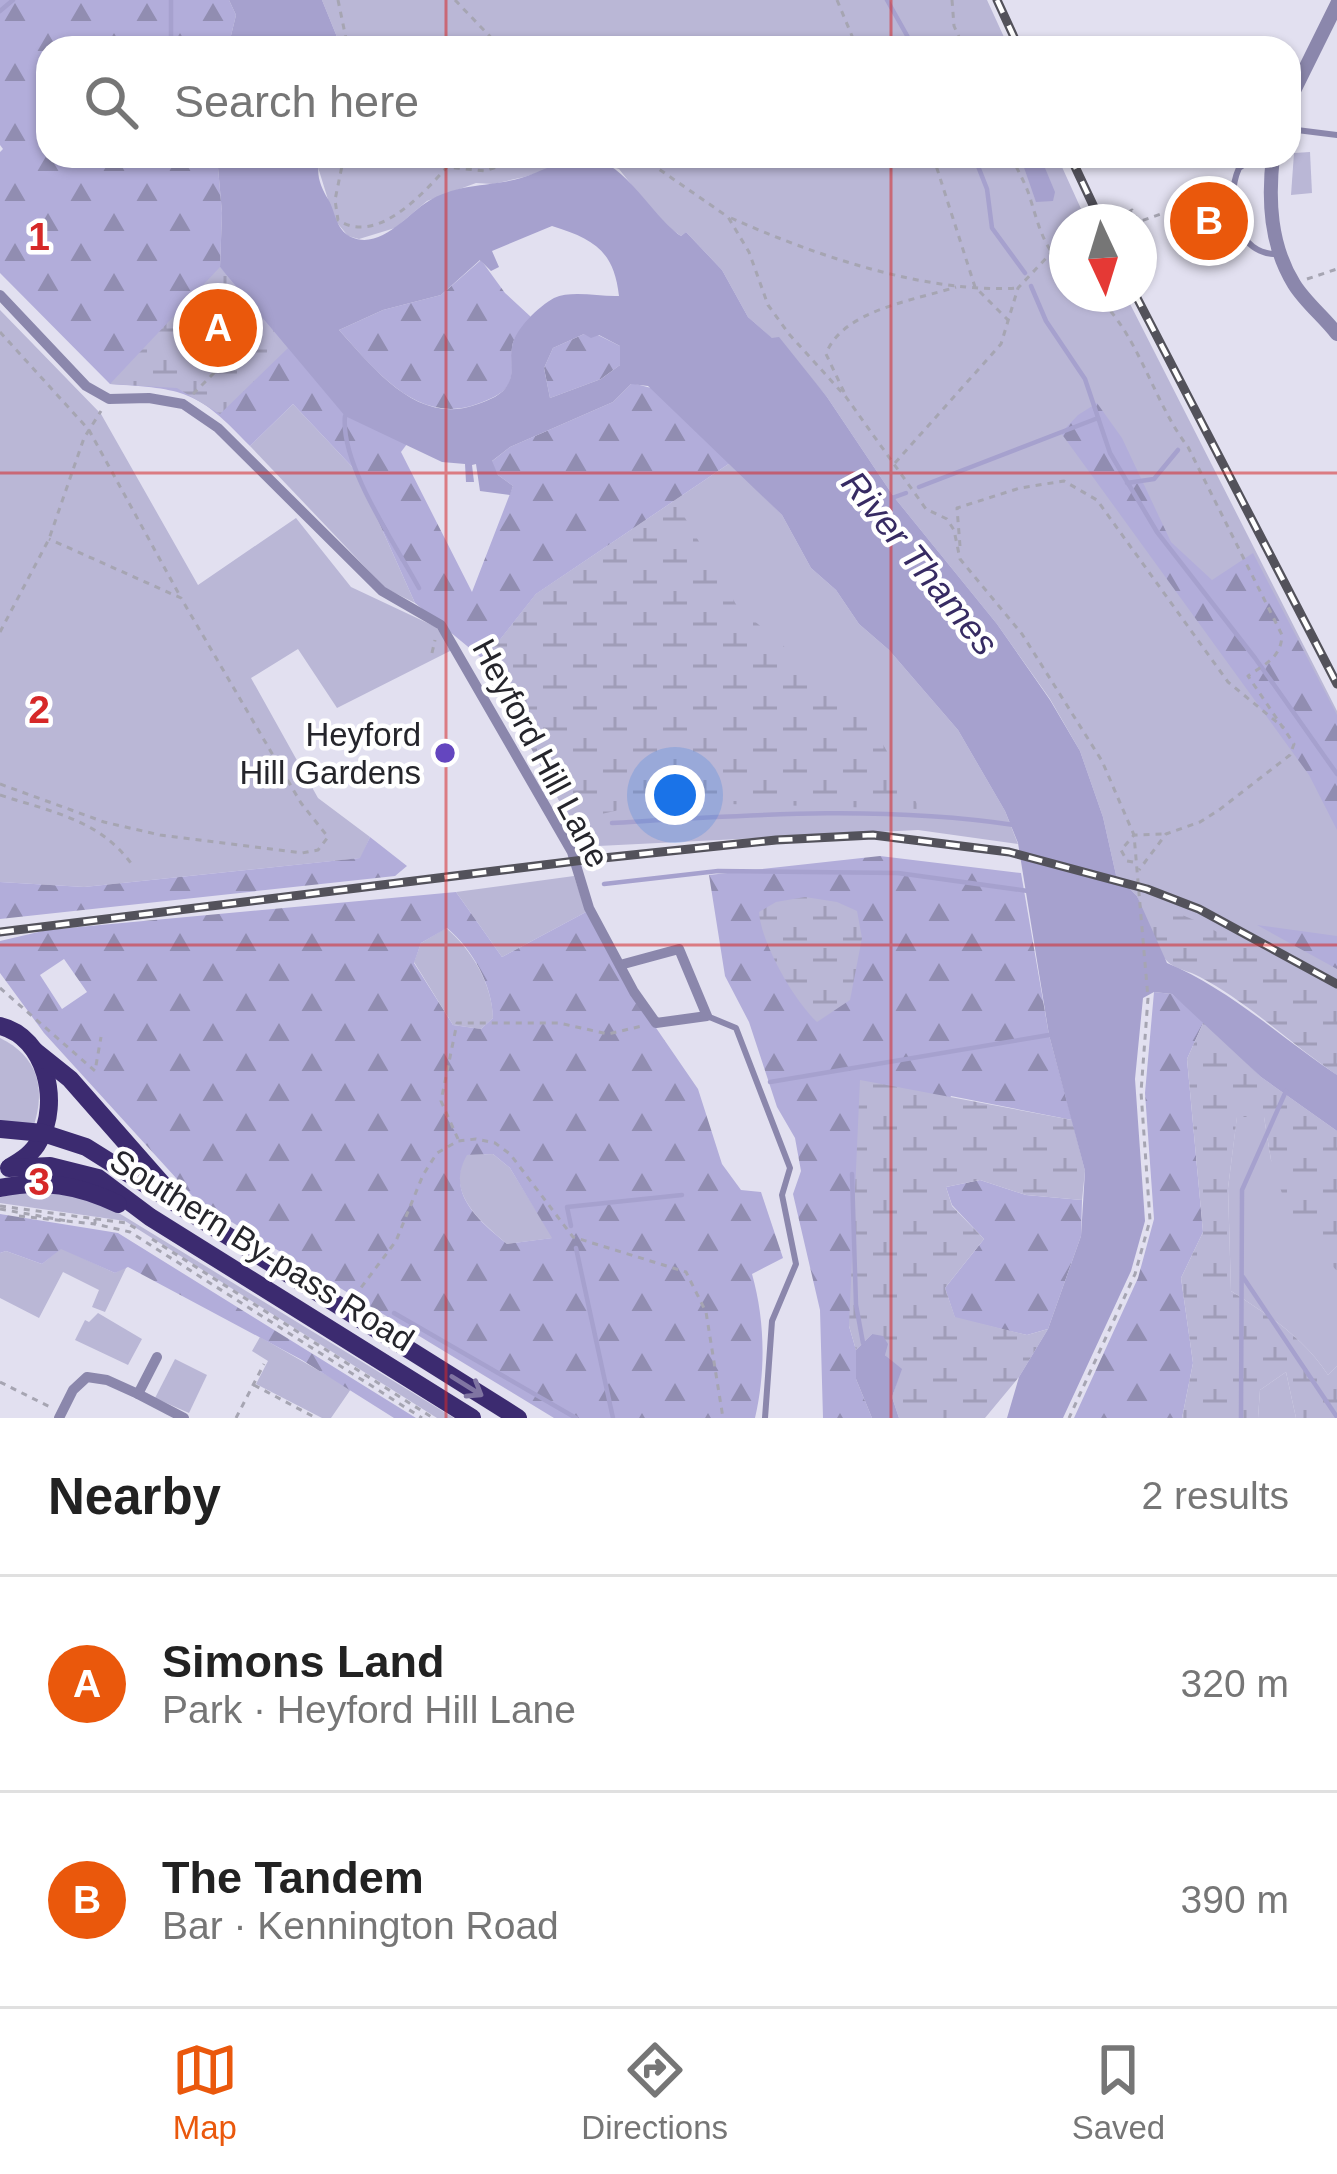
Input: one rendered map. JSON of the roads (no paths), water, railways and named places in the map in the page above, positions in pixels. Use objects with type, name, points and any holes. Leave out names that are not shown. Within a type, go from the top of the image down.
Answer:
[{"type":"highway","name":"Southern By-pass Road","points":[[0,1026],[10,1028],[70,1079],[179,1203]]},
{"type":"highway","points":[[4,1170],[25,1158],[43,1133],[50,1101],[35,1051]]},
{"type":"highway","name":"Southern By-pass Road","points":[[0,1129],[43,1133],[86,1147],[518,1418]]},
{"type":"highway","name":"Southern By-pass Road","points":[[4,1170],[50,1166],[98,1178],[150,1217],[472,1418]]},
{"type":"highway","points":[[0,1188],[29,1183],[72,1186],[150,1217]]},
{"type":"street","points":[[1301,77],[1337,4]]},
{"type":"street","points":[[1272,168],[1269,196],[1282,254],[1295,285],[1337,334]]},
{"type":"street","name":"Heyford Hill Lane","points":[[0,295],[86,386],[109,399],[149,398],[183,404],[218,428],[382,591],[441,625],[572,853],[589,908],[656,1023],[707,1016]]},
{"type":"street","points":[[620,965],[679,950],[707,1016]]},
{"type":"street","points":[[138,1394],[157,1357]]},
{"type":"street","points":[[60,1415],[73,1390],[87,1377],[107,1380],[184,1418]]},
{"type":"lane","points":[[1301,130],[1337,135]]},
{"type":"lane","points":[[1239,168],[1233,192],[1237,222],[1248,246],[1256,253],[1282,254]]},
{"type":"lane","points":[[1193,203],[1233,192]]},
{"type":"lane","points":[[707,1016],[736,1028],[790,1168],[782,1195],[796,1264],[772,1321],[766,1418]]},
{"type":"water","points":[[229,0],[322,0],[337,36],[231,36],[236,15]]},
{"type":"water","name":"River Thames","points":[[218,168],[318,168],[339,225],[346,234],[362,240],[384,234],[432,199],[454,190],[521,178],[546,168],[613,168],[669,226],[681,236],[686,232],[722,270],[748,317],[772,338],[779,337],[1050,700],[1080,751],[1103,817],[1116,875],[1137,896],[1167,963],[1234,1000],[1337,1075],[1337,1131],[1261,1077],[1172,994],[1154,992],[1143,998],[1135,1079],[1145,1221],[1131,1271],[1063,1418],[1007,1418],[1019,1377],[1048,1329],[1081,1236],[1085,1171],[1049,1035],[1018,843],[958,730],[889,650],[859,624],[836,590],[811,568],[782,515],[648,386],[631,384],[613,402],[510,447],[492,461],[498,475],[513,486],[510,495],[480,491],[476,464],[472,465],[474,482],[466,482],[465,464],[442,462],[345,416],[220,267]],"holes":[[[552,226],[579,236],[607,258],[619,296],[569,294],[541,307],[517,333],[510,379],[491,399],[457,409],[418,401],[383,377],[339,330],[383,310],[441,295],[480,260],[491,271],[499,267],[492,251]],[[584,334],[599,335],[620,346],[620,365],[601,379],[550,398],[544,368],[553,348]]]},
{"type":"water","points":[[1024,168],[1045,168],[1055,192],[1053,201],[1036,202]]},
{"type":"water","points":[[872,1334],[883,1336],[888,1344],[885,1355],[902,1369],[892,1397],[899,1418],[872,1418],[856,1379],[856,1350]]},
{"type":"waterway","points":[[0,11],[13,0]]},
{"type":"waterway","points":[[171,0],[171,36]]},
{"type":"waterway","points":[[887,0],[907,36]]},
{"type":"waterway","points":[[979,168],[992,228],[1025,273]]},
{"type":"waterway","points":[[1031,286],[1046,321],[1085,379],[1110,453],[1157,532],[1337,774]]},
{"type":"waterway","points":[[345,416],[360,481],[419,588]]},
{"type":"waterway","points":[[919,487],[1098,418]]},
{"type":"waterway","points":[[1127,483],[1154,479],[1178,450]]},
{"type":"waterway","name":"River Thames","points":[[889,499],[906,493]]},
{"type":"waterway","points":[[612,823],[864,813],[1014,825]]},
{"type":"waterway","points":[[604,884],[718,871],[898,873],[1028,891]]},
{"type":"waterway","points":[[770,1082],[1049,1035]]},
{"type":"waterway","points":[[1241,1418],[1242,1190],[1286,1091]]},
{"type":"waterway","points":[[852,1174],[856,1305],[863,1343]]},
{"type":"waterway","points":[[571,1226],[567,1207],[682,1195]]},
{"type":"waterway","points":[[576,1248],[613,1418]]},
{"type":"waterway","points":[[1243,1277],[1337,1417]]},
{"type":"waterway","points":[[394,1313],[576,1418]]},
{"type":"railway","points":[[997,0],[1014,36]]},
{"type":"railway","points":[[1076,168],[1093,204]]},
{"type":"railway","points":[[1144,312],[1337,684]]},
{"type":"railway","points":[[0,932],[584,860],[873,835],[1009,852],[1147,889],[1199,909],[1337,984]]},
{"type":"place","name":"The Tandem","points":[[1209,221]]},
{"type":"place","name":"Simons Land","points":[[218,328]]},
{"type":"place","name":"Heyford Hill Gardens","points":[[445,753]]}]
